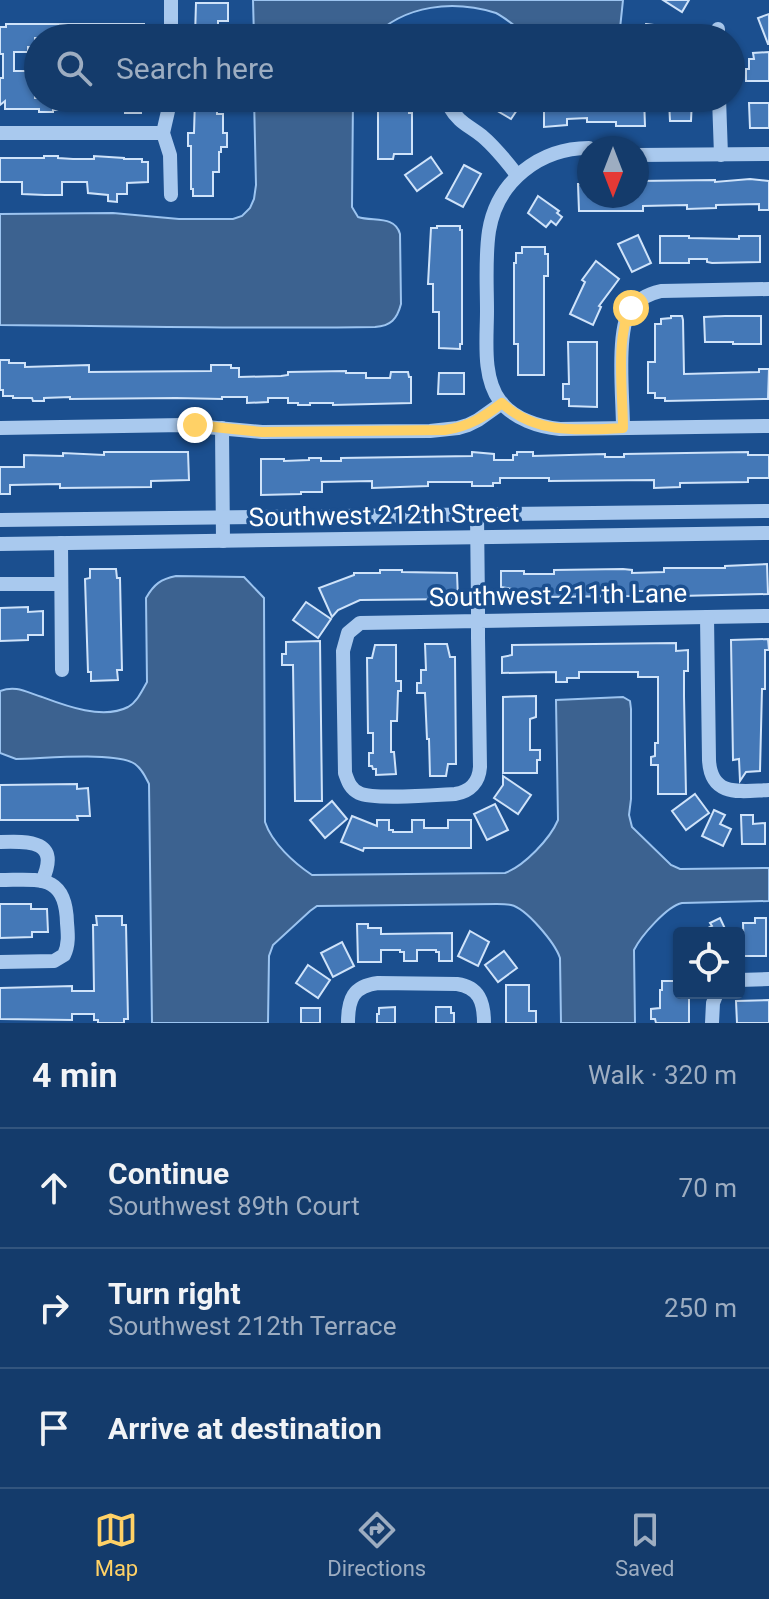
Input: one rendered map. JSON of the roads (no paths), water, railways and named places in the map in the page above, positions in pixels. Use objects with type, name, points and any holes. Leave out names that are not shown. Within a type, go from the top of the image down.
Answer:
[{"type":"street","points":[[171,0],[171,24]]},
{"type":"street","points":[[168,112],[163,133],[170,155],[171,195]]},
{"type":"street","points":[[453,112],[462,124],[482,136],[517,175]]},
{"type":"street","points":[[719,112],[721,155]]},
{"type":"street","points":[[0,133],[163,133]]},
{"type":"street","points":[[577,149],[552,155],[517,175],[491,220],[488,239],[487,357],[493,386],[502,403],[529,422],[549,428],[769,426]]},
{"type":"street","points":[[649,155],[769,154]]},
{"type":"street","points":[[623,428],[623,336],[627,315],[636,302],[661,291],[769,289]]},
{"type":"street","points":[[0,428],[184,425],[262,432],[445,430],[478,420],[502,403]]},
{"type":"street","points":[[222,428],[223,541]]},
{"type":"street","name":"Southwest 212th Street","points":[[0,520],[769,511]]},
{"type":"street","points":[[477,514],[478,620]]},
{"type":"street","name":"Southwest 212th Street","points":[[0,544],[769,533]]},
{"type":"street","points":[[61,543],[62,670]]},
{"type":"street","points":[[0,584],[61,584]]},
{"type":"street","name":"Southwest 211th Lane","points":[[478,620],[478,780],[466,791],[455,794],[374,796],[353,789],[344,767],[344,646],[346,637],[360,623],[478,620],[769,616]]},
{"type":"street","points":[[707,617],[709,765],[713,778],[720,786],[733,791],[769,790]]},
{"type":"street","points":[[0,842],[27,841],[40,846],[48,861],[42,881]]},
{"type":"street","points":[[0,880],[49,883],[57,888],[67,912],[66,951],[60,959],[0,962]]},
{"type":"street","points":[[745,980],[769,979]]},
{"type":"street","points":[[348,1023],[348,1007],[356,993],[365,985],[378,983],[457,984],[470,987],[481,999],[484,1023]]},
{"type":"street","points":[[712,1023],[715,999]]},
{"type":"water","points":[[253,0],[623,0],[620,24],[512,24],[496,13],[447,6],[415,12],[390,24],[254,24]]},
{"type":"water","points":[[254,112],[353,112],[352,207],[358,217],[393,224],[400,234],[401,304],[392,321],[375,327],[328,328],[0,325],[0,214],[113,213],[179,219],[233,219],[250,208],[256,185]]},
{"type":"water","points":[[176,576],[244,577],[264,598],[265,822],[284,852],[312,875],[505,873],[512,869],[536,851],[558,820],[556,700],[623,697],[630,701],[631,709],[629,815],[632,827],[671,865],[680,869],[769,868],[769,901],[682,903],[662,915],[634,950],[635,1023],[561,1023],[560,958],[557,952],[524,912],[511,905],[497,904],[317,906],[273,945],[269,956],[268,1023],[152,1023],[149,784],[140,768],[126,760],[96,757],[16,759],[0,753],[0,691],[21,690],[73,708],[96,712],[118,711],[128,707],[147,682],[146,598],[158,583]]}]
